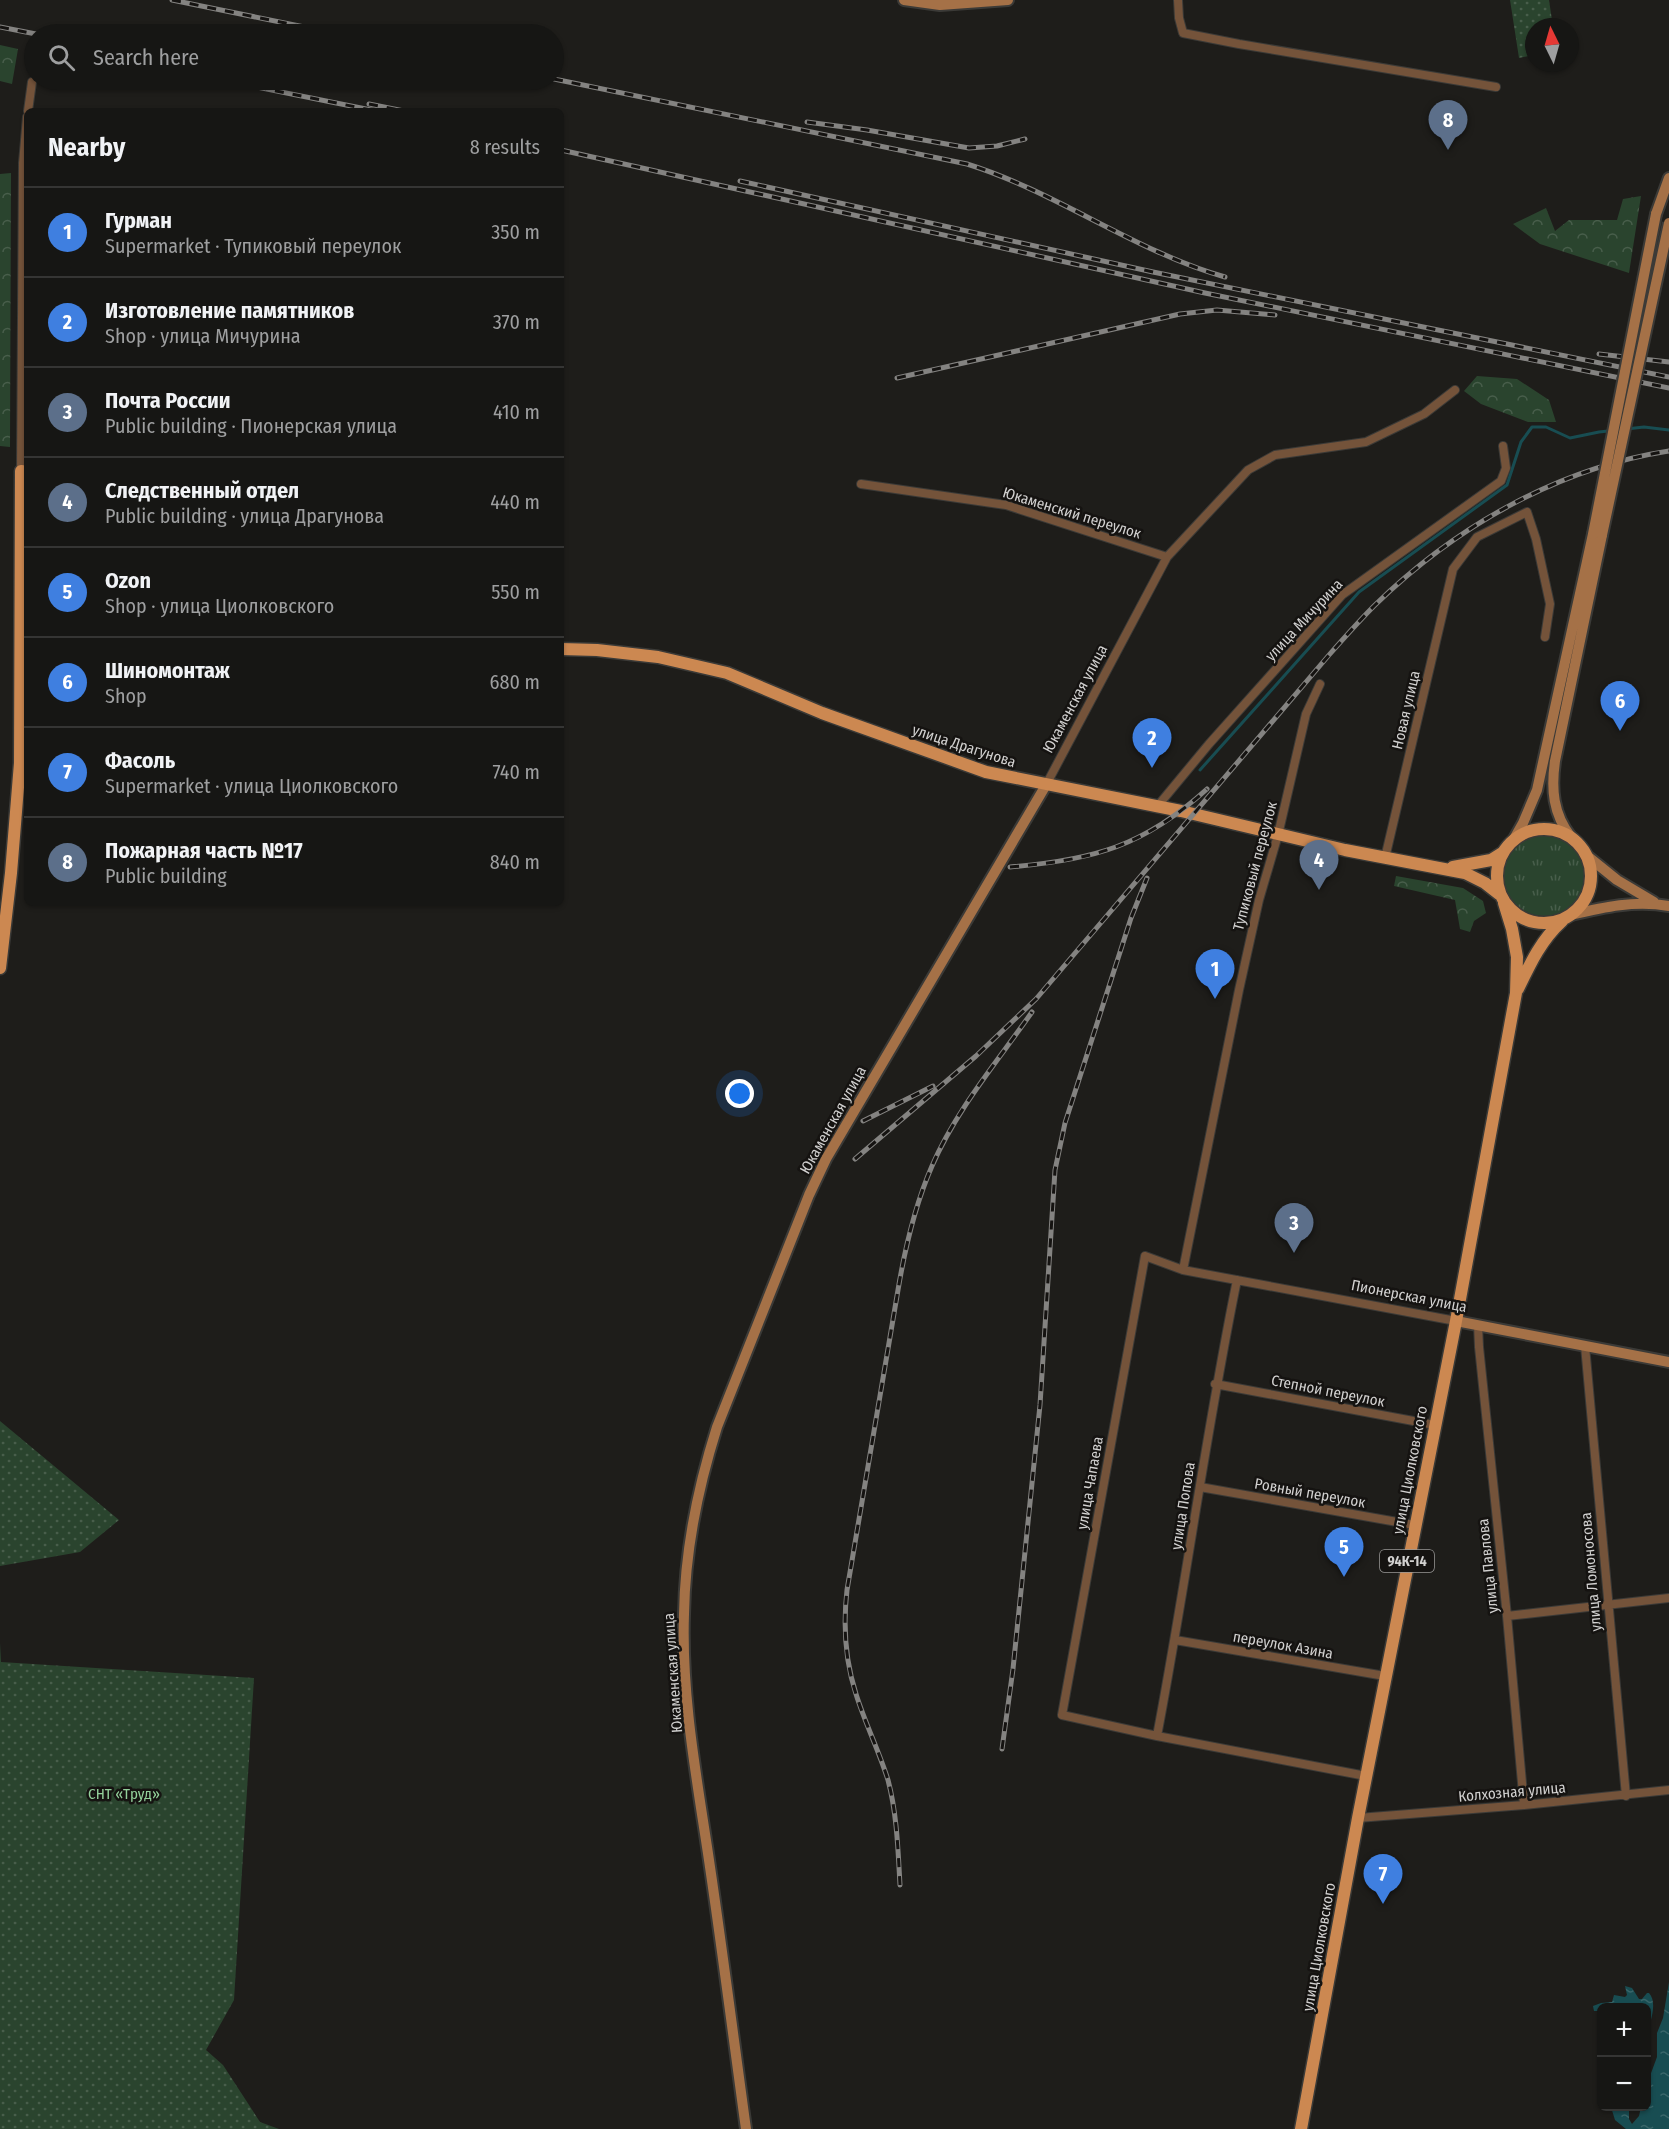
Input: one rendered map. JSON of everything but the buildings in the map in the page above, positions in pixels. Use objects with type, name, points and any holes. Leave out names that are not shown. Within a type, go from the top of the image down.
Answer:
[{"type":"main road","points":[[0,968],[20,763],[21,545],[24,471]]},
{"type":"main road","points":[[21,545],[24,538]]},
{"type":"main road","name":"улица Драгунова","points":[[564,649],[597,650],[658,657],[726,673],[822,713],[986,772],[1180,811],[1278,835],[1465,873],[1485,883],[1502,898]]},
{"type":"main road","points":[[1537,829],[1550,829],[1571,837],[1586,855],[1591,873],[1589,891],[1584,902],[1567,917],[1546,924],[1528,922],[1512,912],[1502,898],[1496,869],[1503,852],[1514,839],[1537,829]]},
{"type":"main road","name":"улица Драгунова","points":[[1437,867],[1476,864],[1491,860],[1503,852]]},
{"type":"main road","name":"улица Циолковского","points":[[1301,2129],[1414,1525],[1456,1320],[1516,993],[1517,957],[1512,929],[1502,898]]},
{"type":"main road","name":"улица Циолковского","points":[[1516,993],[1536,953],[1551,931],[1567,917]]},
{"type":"street","points":[[904,0],[940,2],[1008,0]]},
{"type":"street","points":[[1178,0],[1183,33],[1496,87]]},
{"type":"street","points":[[28,108],[31,90]]},
{"type":"street","points":[[24,152],[24,471]]},
{"type":"street","points":[[1571,837],[1558,817],[1553,794],[1554,761],[1656,214],[1669,178]]},
{"type":"street","points":[[1514,839],[1537,790],[1669,223]]},
{"type":"street","name":"Юкаменская улица","points":[[746,2129],[695,1762],[684,1655],[685,1584],[708,1454],[813,1186],[825,1160],[1046,785],[1167,557],[1248,470],[1275,455],[1366,442],[1424,414],[1455,390]]},
{"type":"street","name":"улица Мичурина","points":[[1156,808],[1209,744],[1342,596],[1501,481],[1506,468],[1503,446]]},
{"type":"street","name":"Юкаменский переулок","points":[[861,484],[1006,505],[1167,557]]},
{"type":"street","name":"Новая улица","points":[[1385,858],[1453,569],[1477,537],[1527,512],[1536,539],[1550,604],[1545,637]]},
{"type":"street","name":"Тупиковый переулок","points":[[1183,1270],[1241,978],[1259,900],[1278,835],[1306,714],[1320,684]]},
{"type":"street","points":[[1586,855],[1617,880],[1657,904]]},
{"type":"street","points":[[1567,917],[1611,905],[1630,903],[1669,906]]},
{"type":"street","name":"Пионерская улица","points":[[1145,1256],[1183,1270],[1669,1362]]},
{"type":"street","name":"улица Чапаева","points":[[1145,1256],[1062,1715],[1157,1736]]},
{"type":"street","name":"улица Попова","points":[[1157,1736],[1175,1640],[1215,1384],[1237,1280]]},
{"type":"street","name":"улица Павлова","points":[[1478,1325],[1524,1805]]},
{"type":"street","name":"улица Ломоносова","points":[[1585,1346],[1626,1796]]},
{"type":"street","name":"Степной переулок","points":[[1215,1384],[1435,1425]]},
{"type":"street","name":"Ровный переулок","points":[[1200,1487],[1414,1525]]},
{"type":"street","points":[[1507,1616],[1669,1598]]},
{"type":"street","name":"переулок Азина","points":[[1175,1640],[1385,1677]]},
{"type":"street","points":[[1157,1736],[1366,1776]]},
{"type":"street","name":"Колхозная улица","points":[[1358,1818],[1626,1796],[1669,1790]]},
{"type":"green space","points":[[1510,0],[1549,0],[1552,18],[1525,18],[1525,57],[1519,58]]},
{"type":"green space","points":[[0,45],[18,49],[12,84],[0,81]]},
{"type":"green space","points":[[11,173],[10,447],[0,446],[0,174]]},
{"type":"green space","points":[[1641,196],[1629,273],[1540,244],[1513,224],[1546,208],[1555,231],[1569,220],[1617,220],[1623,199]]},
{"type":"green space","points":[[1477,376],[1517,379],[1549,400],[1556,422],[1528,422],[1481,404],[1464,391]]},
{"type":"green space","points":[[1544,834],[1560,837],[1573,846],[1582,859],[1585,875],[1582,891],[1573,904],[1560,913],[1544,916],[1528,913],[1515,904],[1506,891],[1503,875],[1506,859],[1515,846],[1528,837]]},
{"type":"green space","points":[[1396,876],[1463,888],[1483,901],[1486,913],[1474,921],[1470,932],[1460,929],[1455,900],[1394,886]]},
{"type":"green space","points":[[0,1421],[119,1520],[80,1552],[0,1566]]},
{"type":"green space","name":"СНТ «Труд»","points":[[0,1643],[1,1662],[254,1678],[234,2000],[206,2050],[223,2065],[260,2122],[279,2129],[0,2129]]},
{"type":"water","points":[[1669,1982],[1669,2129],[1626,2129],[1615,2120],[1612,2111],[1629,2111],[1632,2124],[1640,2111],[1651,2111],[1651,2073],[1657,2057],[1657,2033],[1663,2018]]},
{"type":"water","points":[[1625,1986],[1632,1988],[1639,1999],[1649,1993],[1653,2002],[1651,2017],[1651,2003],[1601,2003],[1612,2002],[1614,1995],[1625,1997],[1627,1995]]},
{"type":"waterway","points":[[1200,770],[1359,592],[1507,485],[1521,442],[1532,427],[1546,427],[1570,438],[1644,427],[1669,430]]},
{"type":"railway","points":[[172,0],[290,24]]},
{"type":"railway","points":[[0,27],[24,32]]},
{"type":"railway","points":[[564,81],[967,164],[1032,190],[1159,252],[1225,277]]},
{"type":"railway","points":[[272,90],[361,108]]},
{"type":"railway","points":[[369,104],[389,108]]},
{"type":"railway","points":[[807,122],[969,148],[997,146],[1025,139]]},
{"type":"railway","points":[[564,151],[1205,293],[1669,388]]},
{"type":"railway","points":[[740,181],[1153,272],[1669,377]]},
{"type":"railway","points":[[897,378],[1180,314],[1217,310],[1275,315]]},
{"type":"railway","points":[[1599,354],[1669,362]]},
{"type":"railway","points":[[855,1159],[976,1056],[1036,999],[1329,655],[1369,611],[1406,577],[1439,550],[1510,505],[1587,471],[1628,459],[1669,451]]},
{"type":"railway","points":[[1010,867],[1067,860],[1116,847],[1161,824],[1207,789]]},
{"type":"railway","points":[[1002,1749],[1013,1669],[1040,1405],[1055,1170],[1065,1123],[1131,918],[1147,878]]},
{"type":"railway","points":[[900,1885],[897,1832],[888,1780],[849,1668],[845,1629],[847,1590],[911,1227],[932,1166],[953,1125],[1032,1012]]},
{"type":"railway","points":[[863,1121],[933,1086]]},
{"type":"place","name":"Пожарная часть №17","points":[[1448,150]]},
{"type":"place","name":"Шиномонтаж","points":[[1620,731]]},
{"type":"place","name":"Изготовление памятников","points":[[1152,768]]},
{"type":"place","name":"Следственный отдел","points":[[1319,890]]},
{"type":"place","name":"Гурман","points":[[1215,999]]},
{"type":"place","name":"Почта России","points":[[1294,1253]]},
{"type":"place","name":"Ozon","points":[[1344,1577]]},
{"type":"place","name":"Фасоль","points":[[1383,1904]]}]
